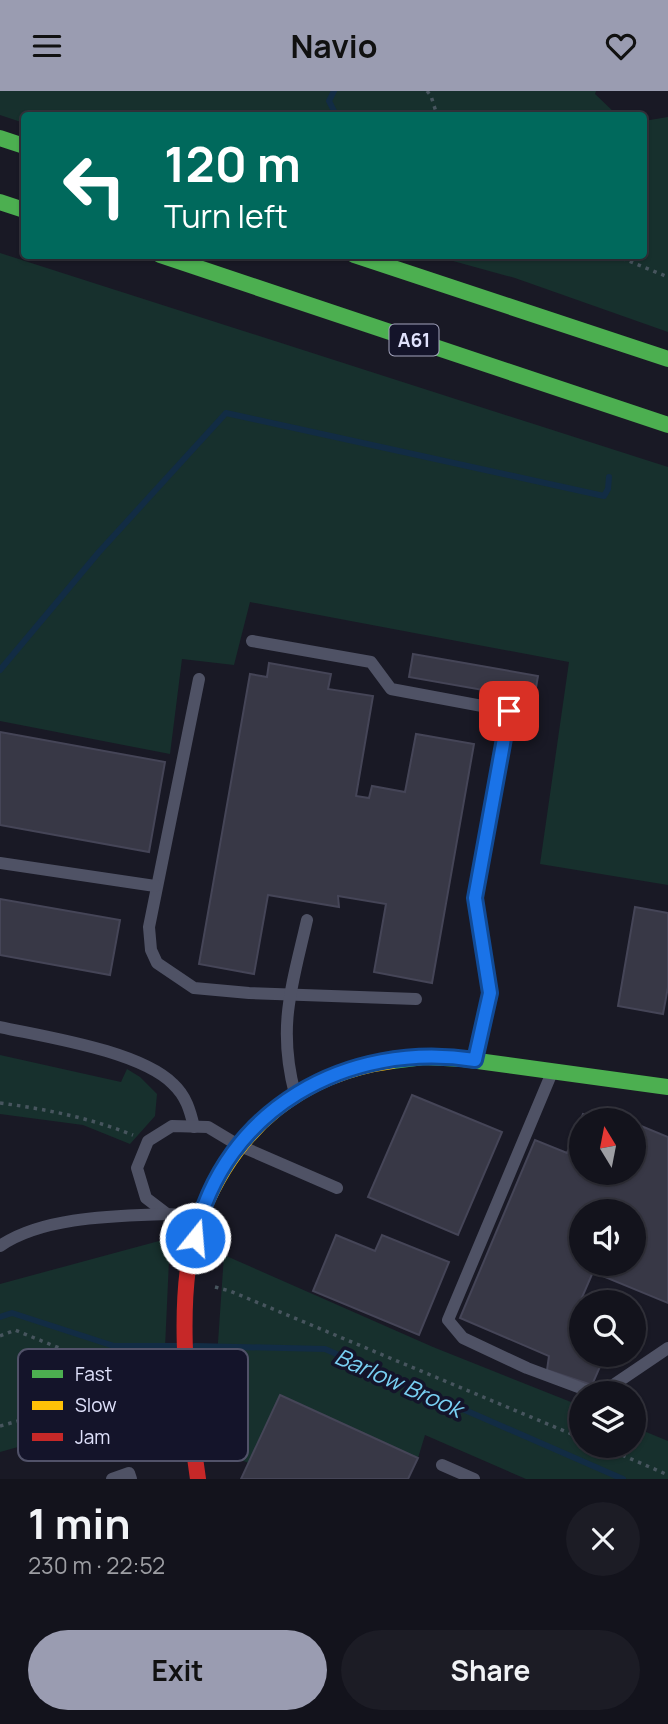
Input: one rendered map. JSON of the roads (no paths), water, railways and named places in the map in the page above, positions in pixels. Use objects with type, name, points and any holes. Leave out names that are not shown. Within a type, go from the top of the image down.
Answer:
[{"type":"main road","points":[[0,138],[21,145]]},
{"type":"main road","points":[[0,202],[21,209]]},
{"type":"main road","name":"A61","points":[[172,259],[668,425]]},
{"type":"main road","points":[[366,259],[668,359]]},
{"type":"main road","points":[[188,1349],[191,1259],[200,1216],[230,1154],[266,1114],[307,1085],[353,1068],[410,1058],[475,1060],[668,1087]]},
{"type":"main road","points":[[196,1461],[198,1479]]},
{"type":"lane","points":[[252,641],[371,661],[391,689],[509,711],[475,898],[490,993],[475,1060]]},
{"type":"lane","points":[[199,679],[155,886],[149,927],[150,950],[157,963],[194,988],[290,995],[416,999]]},
{"type":"lane","points":[[0,863],[155,886]]},
{"type":"lane","points":[[295,1094],[288,1067],[285,1031],[307,920]]},
{"type":"lane","points":[[0,1027],[72,1043],[137,1062],[173,1083],[189,1105],[194,1127]]},
{"type":"lane","points":[[553,1069],[448,1320],[463,1338],[527,1368],[586,1390],[603,1392],[668,1348]]},
{"type":"lane","points":[[167,1215],[146,1198],[137,1168],[148,1141],[172,1126],[208,1127],[238,1145],[337,1188]]},
{"type":"lane","points":[[0,1246],[10,1239],[42,1228],[113,1216],[200,1216]]},
{"type":"lane","points":[[442,1465],[474,1479]]},
{"type":"lane","points":[[112,1479],[129,1473],[131,1479]]},
{"type":"waterway","points":[[334,91],[329,101],[334,112]]},
{"type":"waterway","points":[[0,670],[99,552],[226,413],[604,496],[609,477]]},
{"type":"waterway","name":"Barlow Brook","points":[[0,1317],[12,1313],[114,1346],[178,1346]]},
{"type":"waterway","name":"Barlow Brook","points":[[195,1346],[325,1349],[623,1479]]}]
